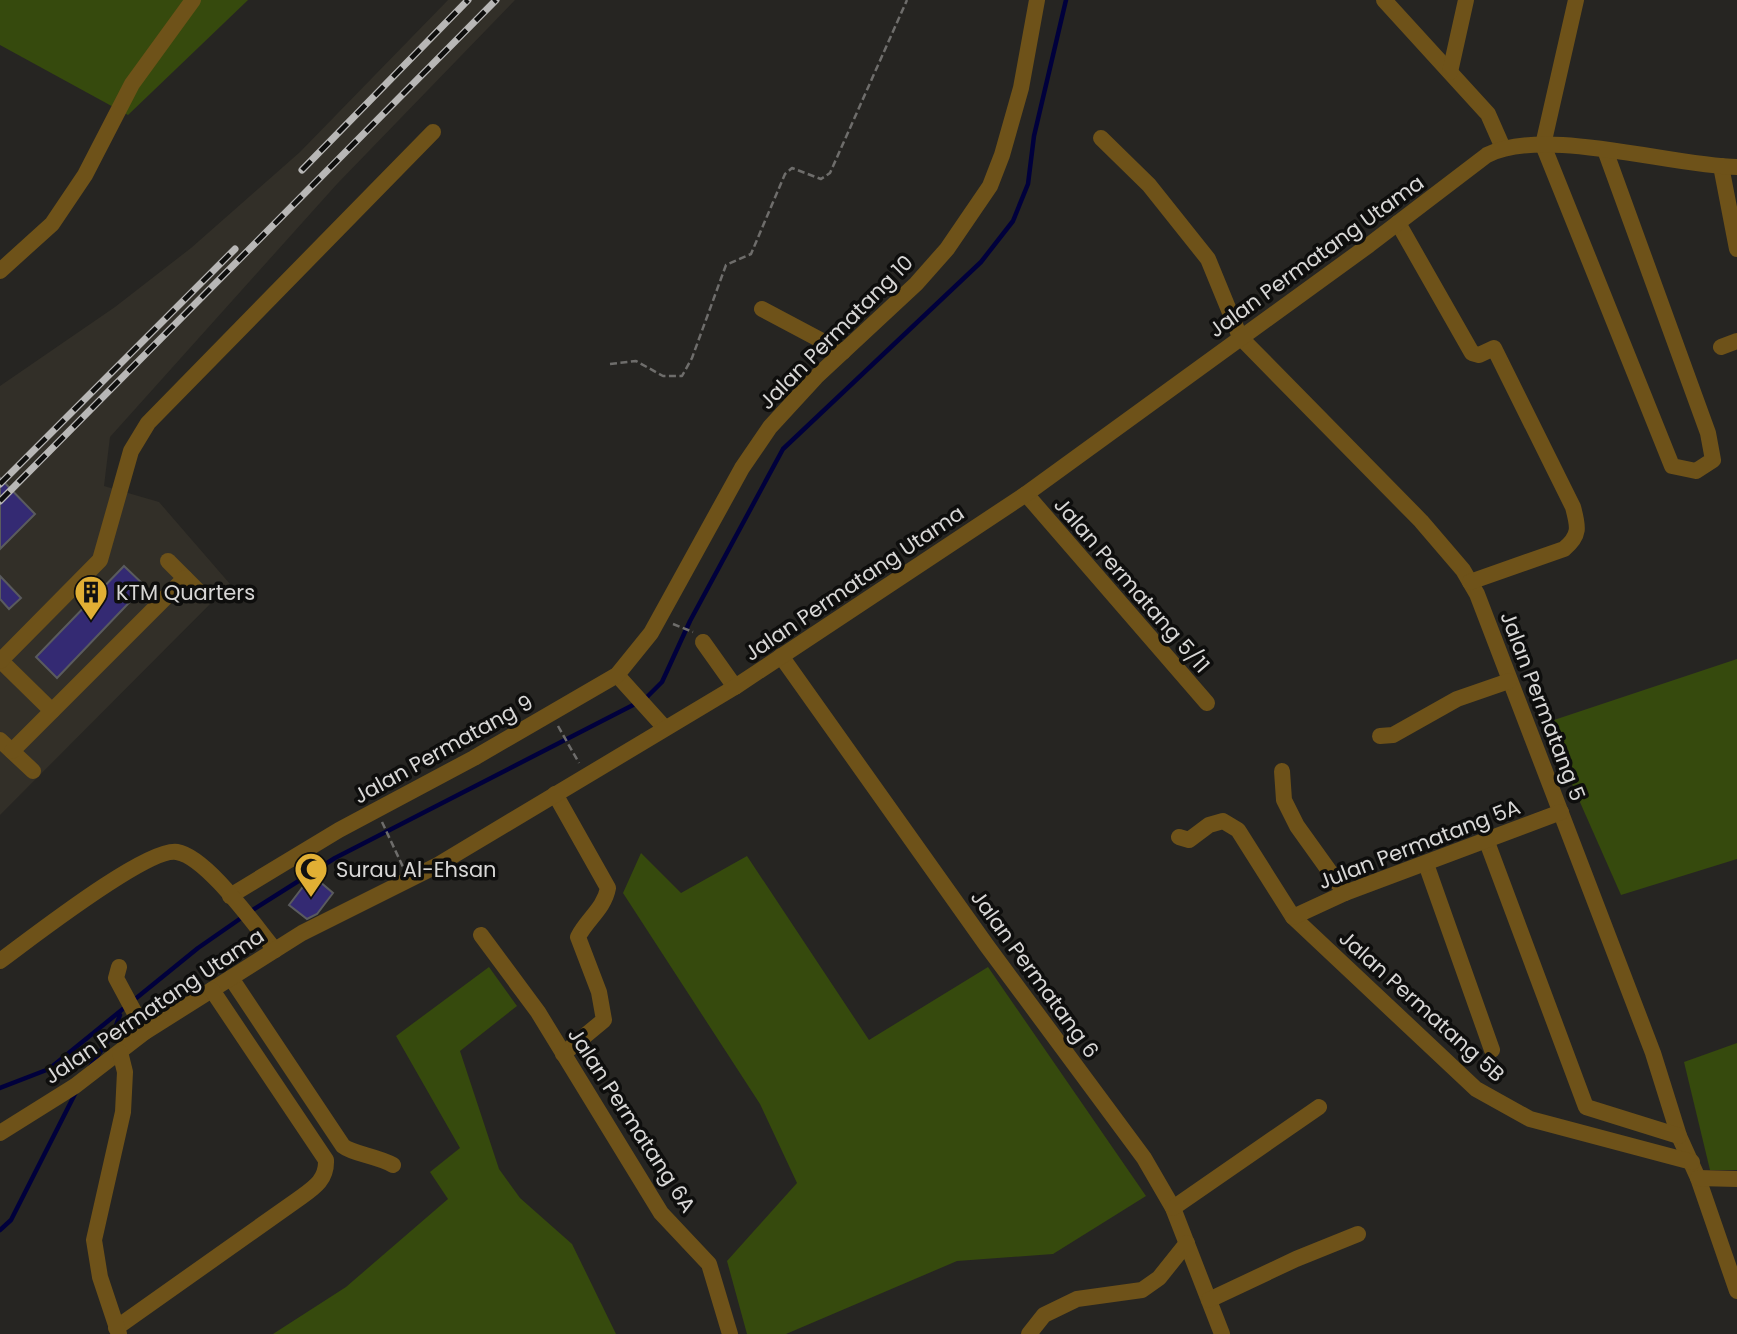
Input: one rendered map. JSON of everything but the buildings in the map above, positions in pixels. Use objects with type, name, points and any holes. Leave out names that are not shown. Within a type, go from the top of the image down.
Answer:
[{"type":"street","points":[[0,271],[52,224],[85,175],[132,84],[193,0]]},
{"type":"street","name":"Jalan Permatang 10","points":[[620,679],[651,634],[742,468],[770,427],[843,352],[916,284],[947,249],[990,186],[1021,88],[1037,0]]},
{"type":"street","points":[[1384,0],[1494,123],[1503,148]]},
{"type":"street","points":[[1450,72],[1466,0]]},
{"type":"street","points":[[1576,0],[1543,145],[1672,466],[1696,471],[1713,460],[1707,433],[1605,150]]},
{"type":"street","points":[[52,711],[0,660],[100,560],[131,451],[148,422],[433,132]]},
{"type":"street","points":[[1101,138],[1149,185],[1208,259],[1240,337]]},
{"type":"street","name":"Jalan Permatang Utama","points":[[0,1133],[75,1086],[120,1052],[142,1026],[212,990],[275,950],[408,880],[735,687],[1026,494],[1488,155],[1503,148],[1543,145],[1605,150],[1729,167]]},
{"type":"street","points":[[1729,167],[1737,248]]},
{"type":"street","points":[[1398,223],[1472,352],[1479,355],[1494,348],[1573,507],[1579,529],[1574,541],[1564,549],[1470,582]]},
{"type":"street","points":[[762,309],[843,352]]},
{"type":"street","name":"Jalan Permatang 5","points":[[1240,337],[1421,521],[1470,582],[1653,1053],[1679,1136],[1698,1178],[1737,1291]]},
{"type":"street","points":[[1721,347],[1737,341]]},
{"type":"street","name":"Jalan Permatang 5/11","points":[[1026,494],[1207,703]]},
{"type":"street","points":[[168,561],[201,594]]},
{"type":"street","points":[[33,771],[6,745],[52,711],[185,578]]},
{"type":"street","points":[[699,637],[735,687]]},
{"type":"street","name":"Jalan Permatang 6","points":[[781,656],[995,957],[1144,1158],[1173,1209],[1222,1334]]},
{"type":"street","points":[[620,679],[664,727]]},
{"type":"street","name":"Jalan Permatang 9","points":[[232,900],[376,809],[620,679]]},
{"type":"street","points":[[1380,736],[1392,735],[1457,699],[1508,681]]},
{"type":"street","points":[[1282,771],[1284,800],[1297,826],[1345,893]]},
{"type":"street","points":[[555,794],[608,888],[599,911],[584,926],[578,937],[599,992],[604,1020],[563,1054]]},
{"type":"street","name":"Julan Permatang 5A","points":[[1293,916],[1345,893],[1487,842],[1561,812]]},
{"type":"street","name":"Jalan Permatang 5B","points":[[1179,837],[1189,840],[1209,825],[1223,821],[1238,830],[1293,916],[1476,1088],[1530,1119],[1692,1162]]},
{"type":"street","points":[[1487,842],[1586,1107],[1679,1136]]},
{"type":"street","points":[[0,961],[139,863],[166,853],[178,852],[194,859],[275,950]]},
{"type":"street","name":"Jalan Permatang 5B","points":[[1426,864],[1492,1050]]},
{"type":"street","name":"Jalan Permatang 6A","points":[[481,935],[538,1012],[661,1213],[709,1264],[730,1334]]},
{"type":"street","points":[[119,976],[142,1026]]},
{"type":"street","points":[[231,978],[343,1146],[350,1152],[374,1155],[393,1165]]},
{"type":"street","points":[[120,1052],[125,1080],[123,1112],[94,1240],[100,1277],[118,1331],[304,1195],[327,1172],[326,1160],[212,990]]},
{"type":"street","points":[[1173,1209],[1319,1107]]},
{"type":"street","points":[[1698,1178],[1737,1179]]},
{"type":"street","points":[[1209,1300],[1296,1259],[1358,1234]]},
{"type":"street","points":[[1029,1334],[1044,1315],[1077,1298],[1142,1290],[1159,1278],[1186,1243]]},
{"type":"path","points":[[610,364],[636,361],[663,376],[682,376],[692,358],[726,265],[751,254],[785,173],[792,168],[821,179],[830,173],[907,0]]},
{"type":"path","points":[[670,623],[699,637]]},
{"type":"path","points":[[562,733],[578,761]]},
{"type":"path","points":[[381,821],[408,880]]},
{"type":"shaded area","points":[[448,0],[515,0],[337,184],[110,437],[104,486],[159,502],[230,584],[0,815],[0,386],[115,307],[191,248],[300,152]]},
{"type":"green space","points":[[0,0],[248,0],[128,115],[0,45]]},
{"type":"green space","points":[[1737,659],[1737,859],[1621,895],[1545,723]]},
{"type":"green space","points":[[641,853],[681,893],[747,856],[869,1040],[988,967],[1146,1196],[1053,1254],[957,1261],[786,1334],[747,1334],[727,1261],[797,1183],[760,1104],[623,893]]},
{"type":"green space","points":[[489,967],[517,1006],[460,1051],[499,1169],[520,1198],[572,1244],[616,1334],[273,1334],[346,1287],[448,1199],[430,1172],[460,1148],[396,1036]]},
{"type":"green space","points":[[1737,1043],[1737,1170],[1710,1170],[1684,1062]]},
{"type":"waterway","points":[[645,699],[662,682],[690,621],[783,449],[981,262],[1013,221],[1028,184],[1034,136],[1066,0]]},
{"type":"waterway","points":[[251,911],[335,858],[637,703]]},
{"type":"waterway","points":[[0,1088],[49,1069],[198,948],[244,916]]},
{"type":"waterway","points":[[90,1067],[113,1033],[120,1015]]},
{"type":"waterway","points":[[0,1230],[11,1220],[77,1090]]},
{"type":"railway","points":[[302,170],[468,0]]},
{"type":"railway","points":[[0,501],[496,0]]},
{"type":"railway","points":[[0,484],[235,249]]},
{"type":"place","name":"KTM Quarters","points":[[91,622]]},
{"type":"place","name":"Surau Al-Ehsan","points":[[311,899]]}]
